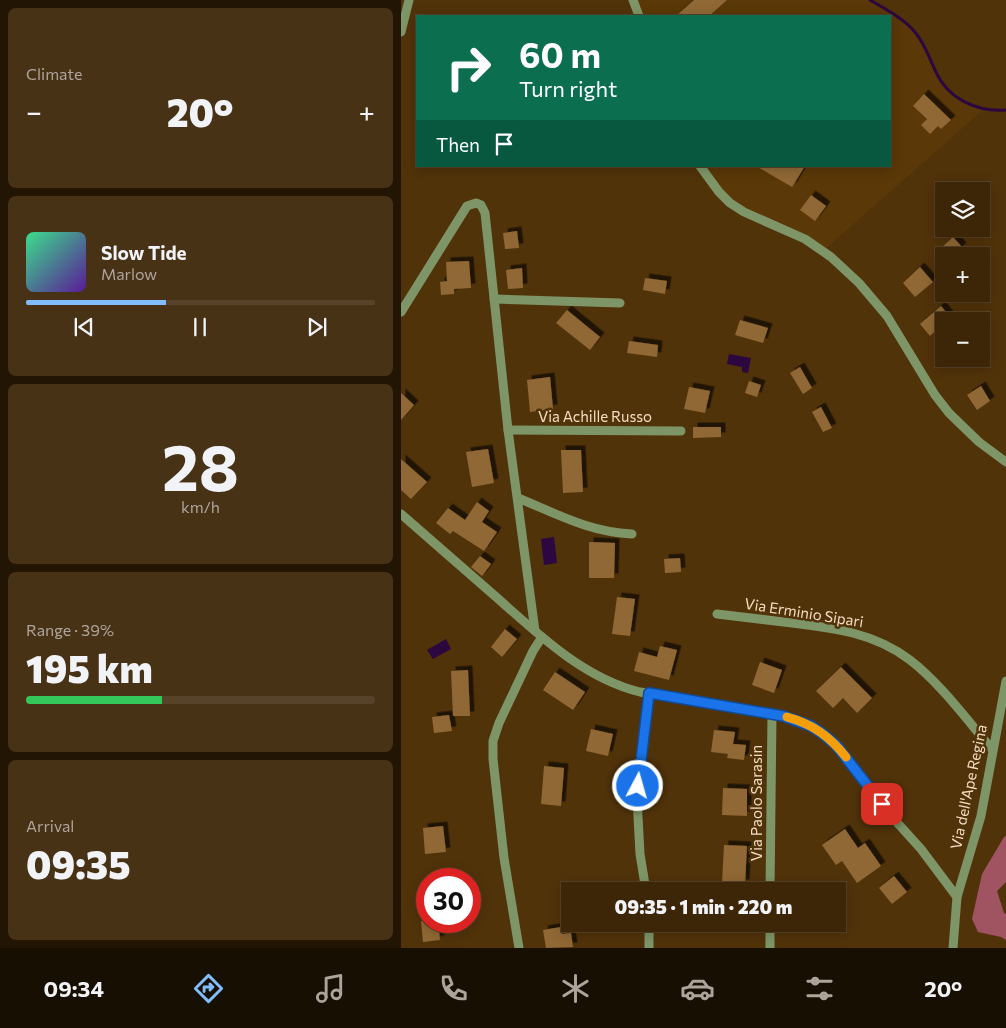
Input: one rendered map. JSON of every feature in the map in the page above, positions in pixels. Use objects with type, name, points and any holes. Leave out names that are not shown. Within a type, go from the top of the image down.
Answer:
[{"type":"street","points":[[401,32],[409,0]]},
{"type":"street","points":[[633,0],[639,15]]},
{"type":"street","points":[[701,167],[719,192],[730,203],[744,212],[790,231],[814,245],[835,260],[859,283],[887,316],[935,395],[949,413],[979,442],[1006,462]]},
{"type":"street","points":[[401,312],[467,206],[476,203],[484,208],[508,430],[539,634],[499,723],[493,741],[493,759],[504,858],[519,948]]},
{"type":"street","points":[[494,298],[620,302]]},
{"type":"street","name":"Via Achille Russo","points":[[508,430],[681,431]]},
{"type":"street","points":[[518,498],[591,528],[613,533],[633,534]]},
{"type":"street","points":[[401,514],[539,634],[601,678],[623,687],[649,693],[792,718],[811,726],[832,741],[861,775],[893,818],[921,849],[957,897]]},
{"type":"street","name":"Via Erminio Sipari","points":[[717,614],[831,628],[858,634],[881,642],[910,660],[931,680],[992,749]]},
{"type":"street","name":"Via dell'Ape Regina","points":[[953,948],[957,897],[981,816],[1006,682]]},
{"type":"street","points":[[645,882],[640,854],[637,798],[649,693]]},
{"type":"street","name":"Via Paolo Sarasin","points":[[771,882],[772,714]]},
{"type":"street","points":[[649,932],[649,948]]},
{"type":"street","points":[[770,932],[770,948]]},
{"type":"shaded area","points":[[630,0],[870,0],[914,30],[921,39],[936,73],[954,95],[984,109],[823,251],[744,212],[719,192],[703,167],[891,167],[891,15],[637,15]]},
{"type":"shaded area","points":[[729,354],[751,358],[748,373],[742,372],[742,367],[727,364]]},
{"type":"shaded area","points":[[554,537],[557,563],[544,565],[541,539]]},
{"type":"shaded area","points":[[446,639],[451,649],[433,659],[427,650]]},
{"type":"shaded area","points":[[1006,836],[1006,882],[997,891],[1006,914],[1006,940],[1001,937],[978,932],[972,919],[982,874]]},
{"type":"building","points":[[694,0],[727,0],[710,15],[677,15]]},
{"type":"building","points":[[924,94],[951,120],[941,129],[938,126],[930,134],[921,125],[927,119],[913,106]]},
{"type":"building","points":[[758,167],[804,167],[792,187]]},
{"type":"building","points":[[811,195],[826,206],[815,221],[800,210]]},
{"type":"building","points":[[517,231],[519,248],[505,249],[503,233]]},
{"type":"building","points":[[953,237],[962,247],[942,247]]},
{"type":"building","points":[[469,261],[471,288],[454,289],[454,294],[441,295],[440,282],[447,281],[446,262]]},
{"type":"building","points":[[920,267],[933,282],[915,297],[903,283]]},
{"type":"building","points":[[522,268],[523,288],[508,289],[506,270]]},
{"type":"building","points":[[645,278],[667,281],[665,294],[643,290]]},
{"type":"building","points":[[941,306],[946,312],[935,312],[935,331],[930,336],[920,324]]},
{"type":"building","points":[[567,310],[600,337],[590,350],[556,323]]},
{"type":"building","points":[[740,320],[768,328],[763,343],[735,335]]},
{"type":"building","points":[[629,341],[658,345],[657,357],[627,353]]},
{"type":"building","points":[[800,367],[812,388],[803,394],[790,373]]},
{"type":"building","points":[[550,377],[553,409],[530,412],[527,380]]},
{"type":"building","points":[[749,381],[761,385],[757,397],[745,393]]},
{"type":"building","points":[[981,386],[990,401],[977,410],[967,395]]},
{"type":"building","points":[[689,387],[710,391],[705,413],[684,409]]},
{"type":"building","points":[[401,393],[414,405],[401,420]]},
{"type":"building","points":[[821,407],[832,428],[823,432],[812,412]]},
{"type":"building","points":[[693,427],[721,427],[721,437],[693,438]]},
{"type":"building","points":[[488,449],[494,483],[472,487],[466,452]]},
{"type":"building","points":[[561,450],[581,450],[583,492],[563,493]]},
{"type":"building","points":[[401,459],[427,482],[411,499],[401,490]]},
{"type":"building","points":[[477,502],[489,511],[482,522],[497,532],[484,551],[453,531],[450,534],[436,523],[448,508],[465,520]]},
{"type":"building","points":[[589,542],[615,543],[614,578],[589,578]]},
{"type":"building","points":[[480,556],[491,564],[482,576],[471,567]]},
{"type":"building","points":[[680,558],[681,572],[665,573],[664,559]]},
{"type":"building","points":[[617,597],[635,599],[630,636],[612,634]]},
{"type":"building","points":[[505,629],[517,639],[502,657],[491,647]]},
{"type":"building","points":[[660,646],[677,650],[669,680],[634,671],[639,652],[657,657]]},
{"type":"building","points":[[760,662],[782,670],[774,693],[752,685]]},
{"type":"building","points":[[841,667],[872,698],[857,713],[843,698],[833,708],[816,691]]},
{"type":"building","points":[[468,670],[470,716],[453,716],[451,671]]},
{"type":"building","points":[[555,672],[585,692],[573,710],[543,690]]},
{"type":"building","points":[[449,715],[452,731],[434,733],[432,717]]},
{"type":"building","points":[[591,729],[613,734],[608,756],[586,751]]},
{"type":"building","points":[[714,730],[735,732],[733,744],[746,745],[744,760],[727,758],[728,754],[711,752]]},
{"type":"building","points":[[544,766],[564,768],[561,806],[541,804]]},
{"type":"building","points":[[723,788],[747,789],[747,816],[722,815]]},
{"type":"building","points":[[443,826],[446,852],[425,854],[423,828]]},
{"type":"building","points":[[845,829],[858,848],[865,843],[881,866],[857,883],[842,861],[836,865],[822,845]]},
{"type":"building","points":[[724,845],[747,846],[745,882],[722,882]]},
{"type":"building","points":[[894,876],[907,892],[892,904],[879,888]]},
{"type":"building","points":[[561,927],[562,934],[571,933],[573,947],[546,948],[543,930]]},
{"type":"building","points":[[422,933],[439,933],[440,940],[423,942]]},
{"type":"waterway","points":[[870,0],[910,26],[924,46],[936,72],[948,90],[974,106],[985,109],[1006,110]]},
{"type":"slow traffic","points":[[787,717],[818,730],[832,741],[846,757]]},
{"type":"route","points":[[638,786],[649,693],[783,716],[811,726],[836,745],[882,804]]}]
